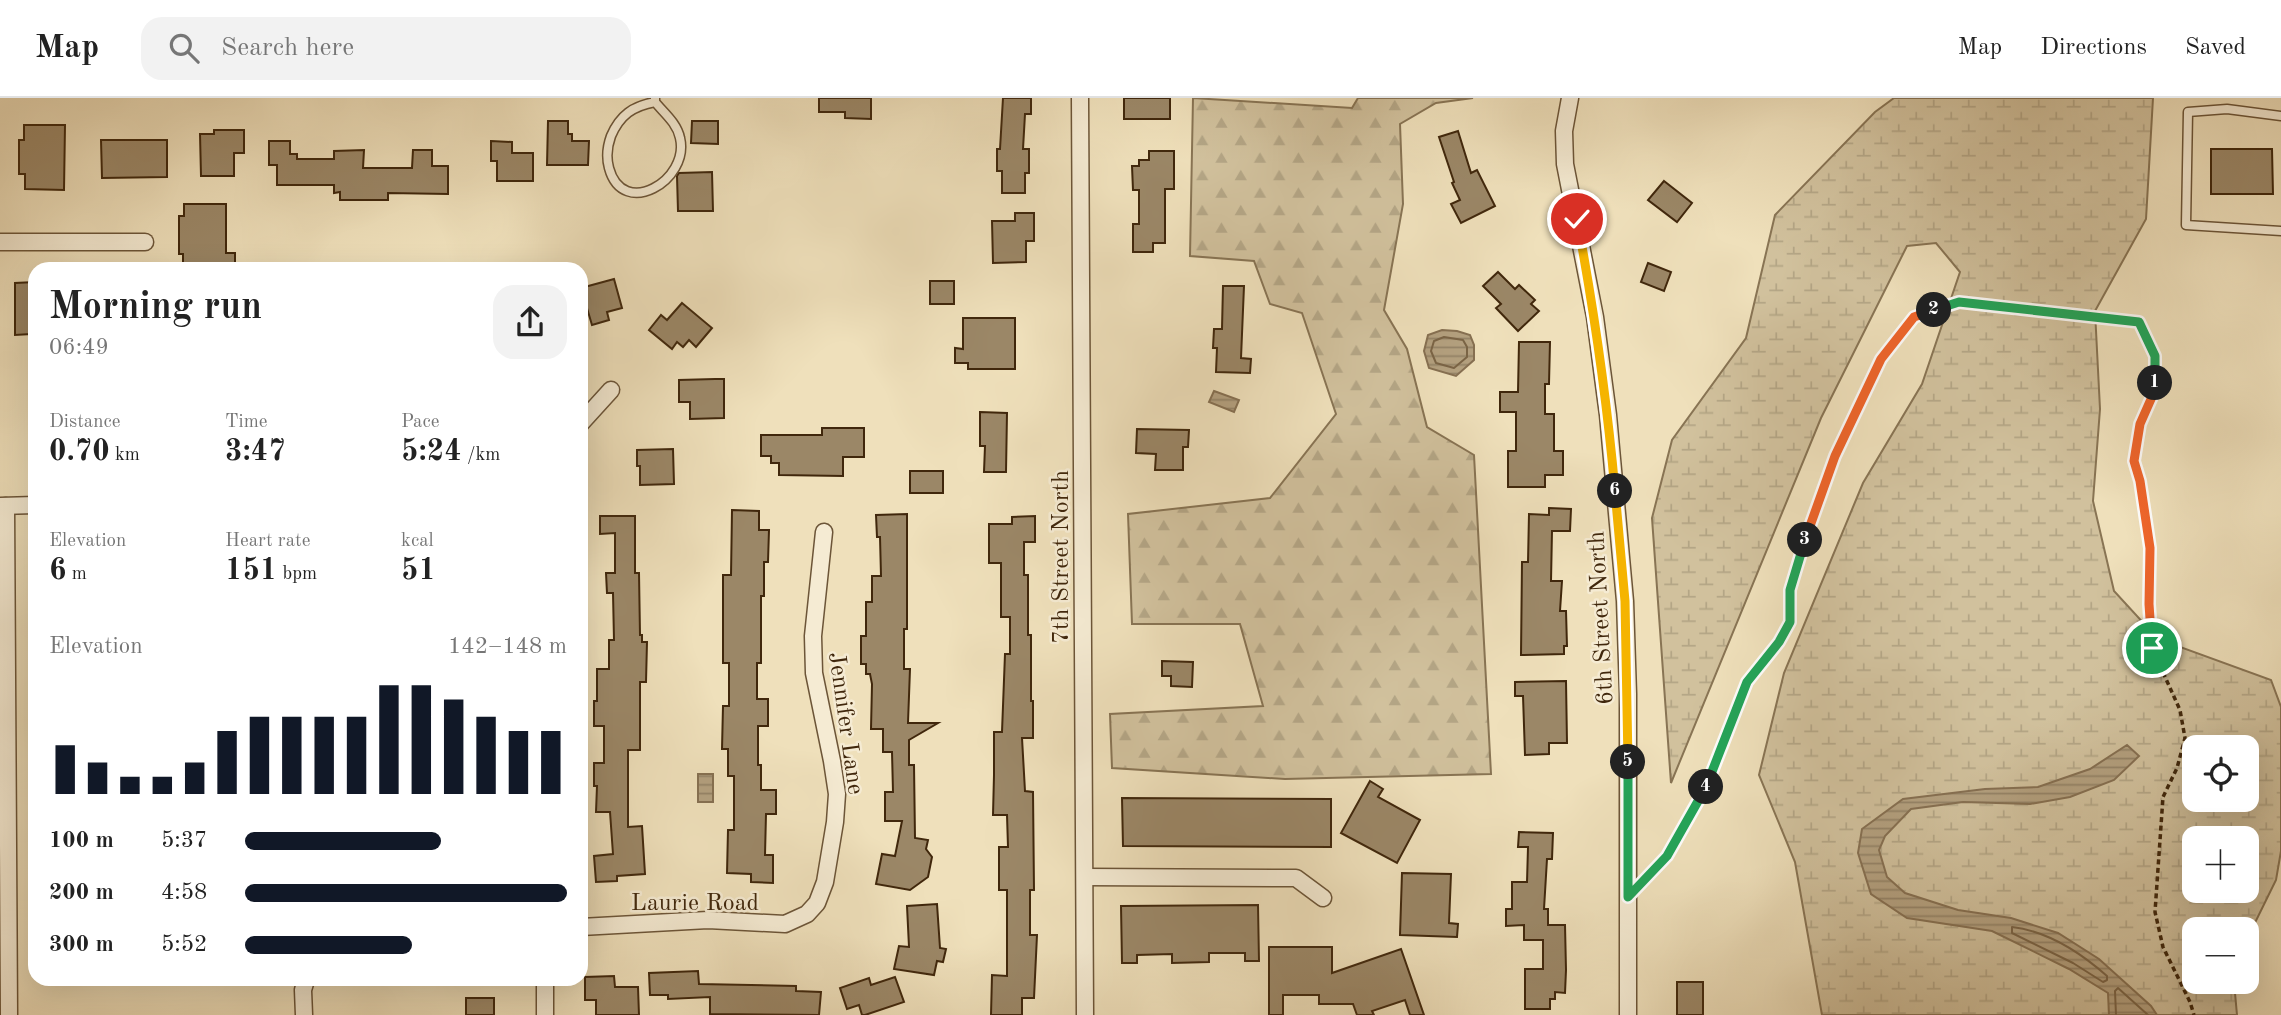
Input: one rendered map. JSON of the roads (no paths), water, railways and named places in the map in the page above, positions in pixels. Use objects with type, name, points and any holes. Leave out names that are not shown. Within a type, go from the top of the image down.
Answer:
[{"type":"street","name":"7th Street North","points":[[1080,98],[1085,1015]]},
{"type":"street","name":"6th Street North","points":[[1570,98],[1564,131],[1565,164],[1597,329],[1608,415],[1625,601],[1628,694],[1628,1015]]},
{"type":"street","points":[[0,242],[145,242]]},
{"type":"street","points":[[588,415],[611,390]]},
{"type":"street","points":[[9,1015],[3,506],[28,505]]},
{"type":"street","name":"Jennifer Lane","points":[[807,914],[823,889],[835,822],[837,794],[814,673],[813,636],[824,532]]},
{"type":"street","points":[[1085,877],[1296,878],[1323,898]]},
{"type":"street","name":"Laurie Road","points":[[588,927],[708,920],[785,924],[807,914]]},
{"type":"street","points":[[304,986],[304,1015]]},
{"type":"street","points":[[545,986],[545,1015]]},
{"type":"lane","points":[[2226,98],[2227,109]]},
{"type":"lane","points":[[655,100],[673,122],[680,138],[680,152],[675,170],[661,185],[648,191],[632,193],[621,188],[612,178],[608,163],[608,146],[613,131],[627,111],[655,100]]},
{"type":"lane","points":[[2281,116],[2227,109],[2188,111],[2186,225],[2281,231]]},
{"type":"water","points":[[1442,330],[1470,335],[1474,345],[1474,360],[1456,376],[1429,368],[1424,351],[1428,335]]},
{"type":"water","points":[[1214,391],[1239,400],[1234,412],[1209,402]]},
{"type":"water","points":[[2127,745],[2139,756],[2114,780],[2070,797],[2030,804],[1963,802],[1911,809],[1885,836],[1879,850],[1887,877],[1905,893],[1958,910],[2011,918],[2058,933],[2099,959],[2151,1006],[2157,1015],[2109,1015],[2108,993],[2069,969],[1992,931],[1907,918],[1871,894],[1858,853],[1862,829],[1903,799],[1985,789],[2038,787],[2090,769]]},
{"type":"water","points":[[698,774],[713,774],[713,802],[698,802]]}]
